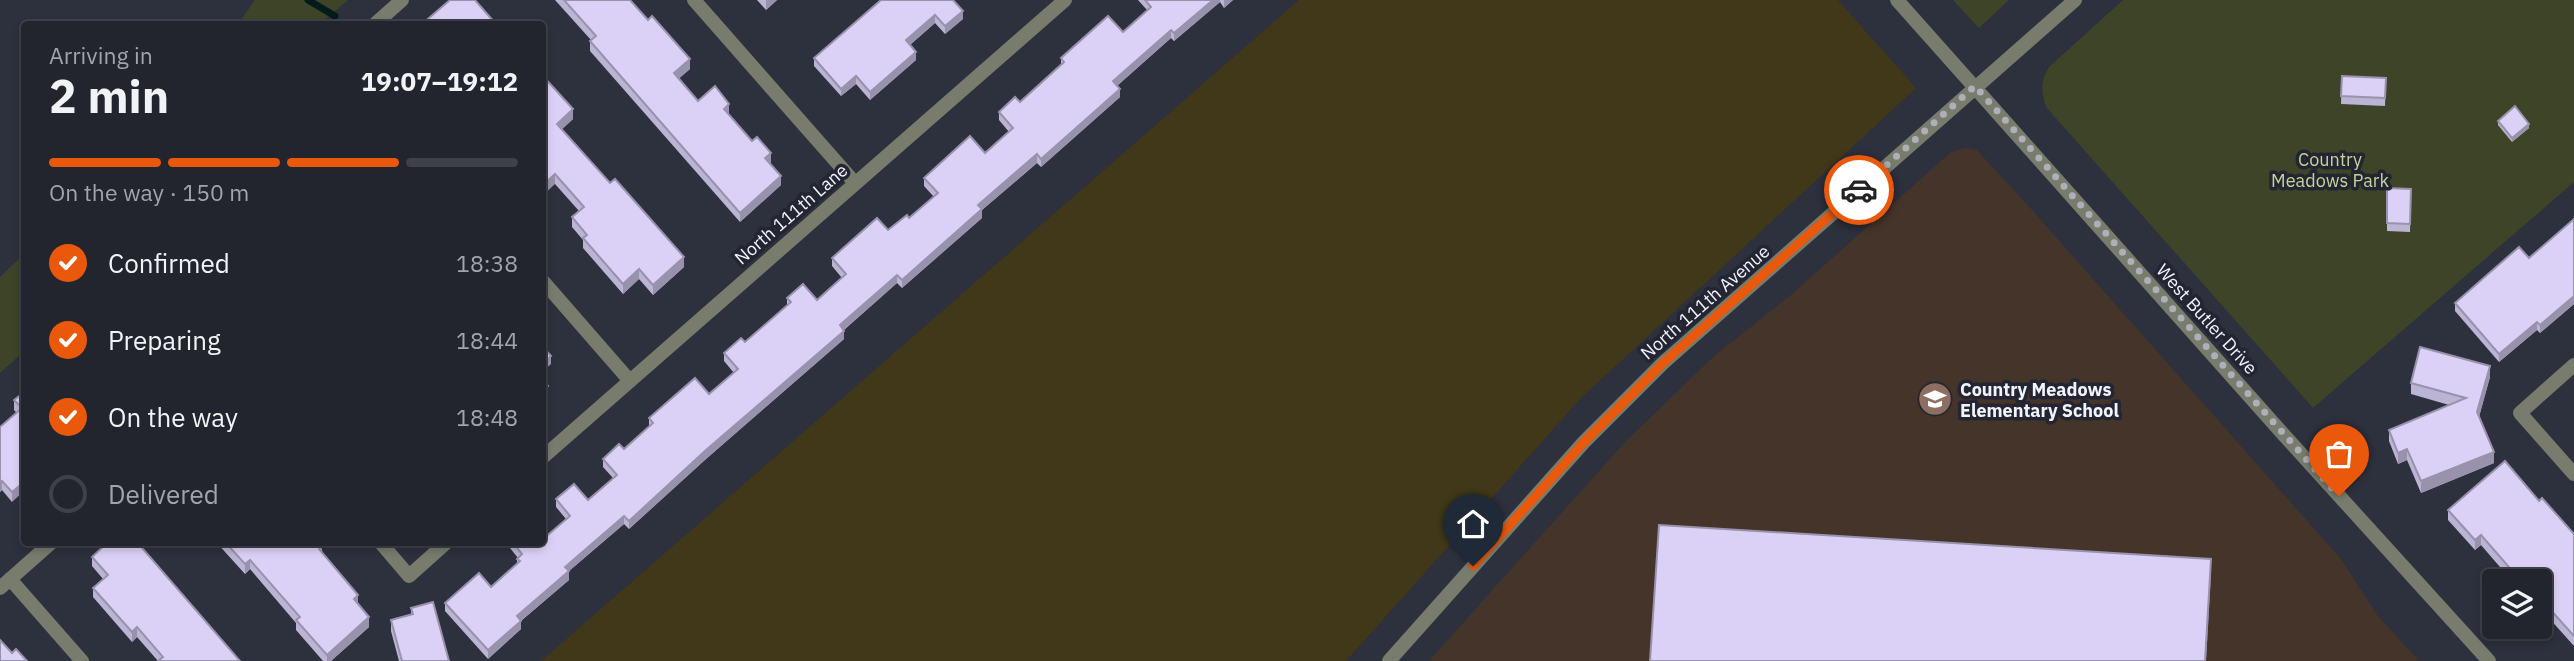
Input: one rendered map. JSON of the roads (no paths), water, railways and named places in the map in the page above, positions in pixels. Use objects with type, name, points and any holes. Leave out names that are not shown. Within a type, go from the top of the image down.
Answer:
[{"type":"street","points":[[378,21],[402,0]]},
{"type":"street","points":[[694,0],[855,183]]},
{"type":"street","name":"North 111th Lane","points":[[546,454],[1065,0]]},
{"type":"street","name":"West Butler Drive","points":[[1898,0],[2283,434],[2489,661]]},
{"type":"street","name":"North 111th Avenue","points":[[1388,661],[1584,442],[1648,377],[2075,0]]},
{"type":"street","points":[[546,285],[630,381]]},
{"type":"street","points":[[2574,365],[2519,413],[2574,474]]},
{"type":"street","points":[[48,546],[5,584],[82,661]]},
{"type":"street","points":[[383,546],[409,576],[443,546]]},
{"type":"waterway","points":[[308,0],[335,16]]},
{"type":"place","name":"Country Meadows Elementary School","points":[[1935,399]]},
{"type":"park label","name":"Country Meadows Park","points":[[2330,169]]}]
